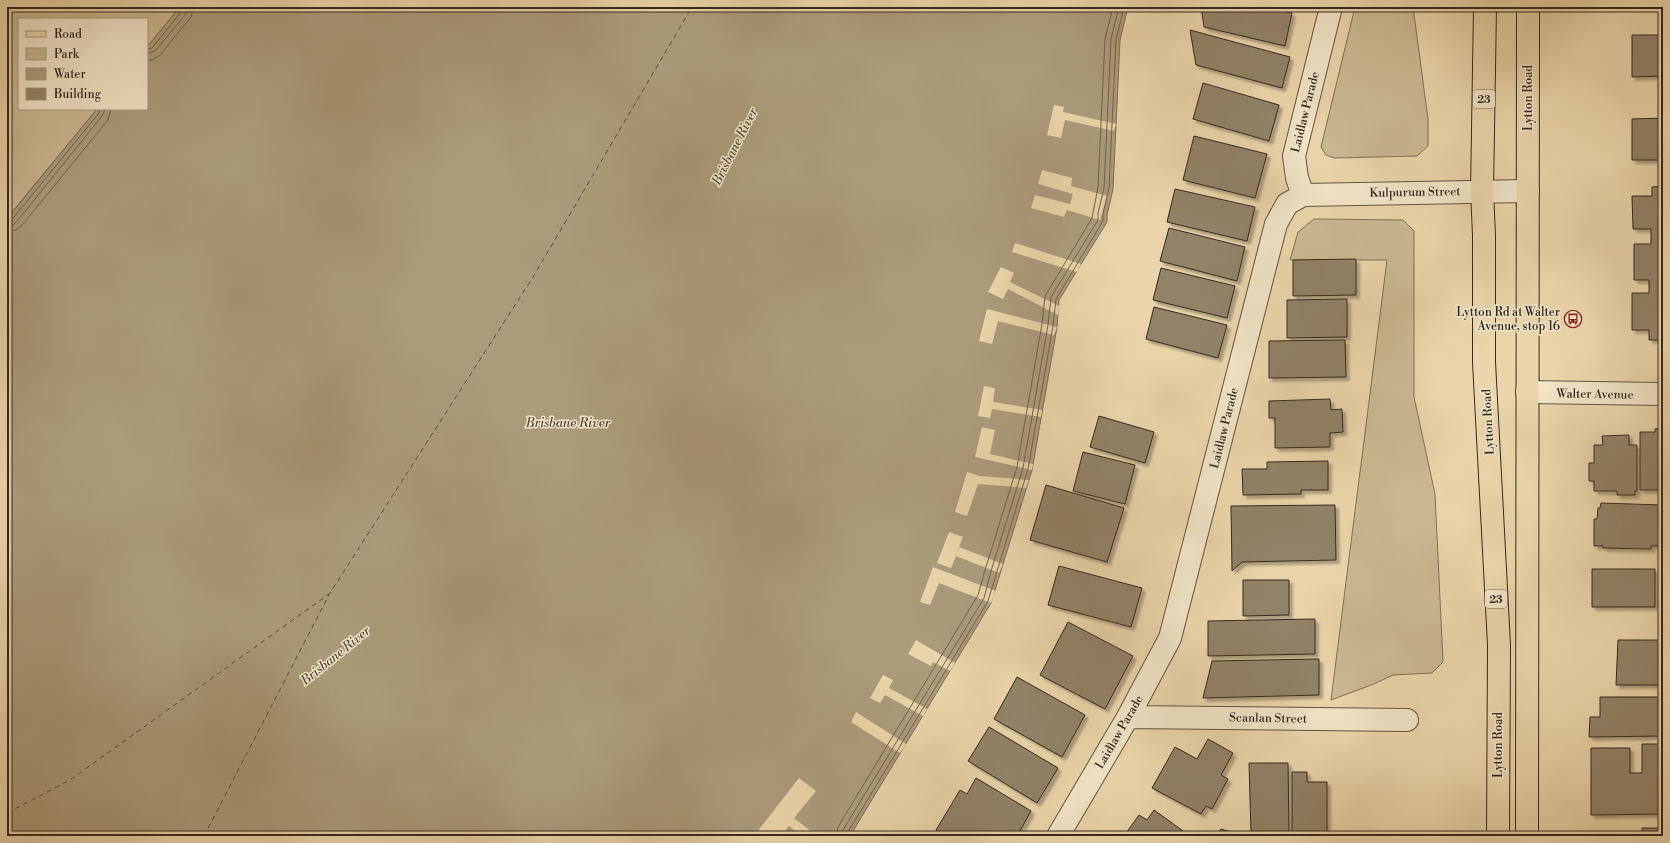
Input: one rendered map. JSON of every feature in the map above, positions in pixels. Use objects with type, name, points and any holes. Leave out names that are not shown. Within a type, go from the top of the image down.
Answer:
[{"type":"main road","name":"Lytton Road","points":[[1485,7],[1482,191],[1484,235],[1484,362],[1498,645],[1498,836]]},
{"type":"main road","name":"Lytton Road","points":[[1528,7],[1528,836]]},
{"type":"street","name":"Laidlaw Parade","points":[[1058,836],[1128,717],[1170,638],[1276,224],[1287,204],[1302,195],[1297,178],[1294,156],[1331,7]]},
{"type":"street","name":"Kulpurum Street","points":[[1302,195],[1528,191]]},
{"type":"street","name":"Walter Avenue","points":[[1528,392],[1663,394]]},
{"type":"street","name":"Scanlan Street","points":[[1128,717],[1407,720]]},
{"type":"green space","points":[[13,7],[180,7],[148,46],[148,18],[18,18],[18,110],[96,110],[7,218],[7,12]]},
{"type":"green space","points":[[1355,7],[1413,7],[1428,119],[1428,146],[1417,156],[1334,158],[1326,155],[1321,147]]},
{"type":"green space","points":[[1314,219],[1403,220],[1414,231],[1414,397],[1435,494],[1443,662],[1432,673],[1393,675],[1374,684],[1331,700],[1387,260],[1290,260],[1298,232]]},
{"type":"water","name":"Brisbane River","points":[[180,7],[1128,7],[1120,40],[1113,189],[1107,215],[1107,222],[1059,300],[1057,327],[1032,470],[991,603],[850,836],[7,836],[7,219],[96,110],[148,110],[148,46]]},
{"type":"pier","points":[[1054,105],[1064,107],[1063,112],[1116,124],[1114,131],[1065,120],[1061,138],[1047,135]]},
{"type":"pier","points":[[1042,170],[1072,178],[1071,186],[1107,196],[1100,220],[1067,210],[1064,217],[1031,208],[1035,195],[1070,204],[1073,194],[1038,184]]},
{"type":"pier","points":[[1015,243],[1081,264],[1077,272],[1012,252]]},
{"type":"pier","points":[[1001,267],[1014,273],[1010,282],[1059,306],[1058,315],[1008,289],[1003,299],[988,292]]},
{"type":"pier","points":[[987,309],[1057,327],[1054,335],[998,321],[992,344],[979,341]]},
{"type":"pier","points":[[984,386],[995,388],[993,402],[1042,410],[1041,417],[992,409],[990,418],[978,416]]},
{"type":"pier","points":[[982,427],[995,430],[990,454],[1033,464],[1032,470],[975,457]]},
{"type":"pier","points":[[967,472],[980,476],[1029,480],[1026,488],[978,484],[967,516],[955,512]]},
{"type":"pier","points":[[949,532],[963,537],[959,547],[1003,564],[999,573],[956,556],[951,568],[937,563]]},
{"type":"pier","points":[[933,567],[996,591],[991,603],[939,583],[930,605],[920,602]]},
{"type":"pier","points":[[916,640],[955,663],[950,671],[933,662],[931,666],[908,654]]},
{"type":"pier","points":[[883,675],[893,680],[889,688],[927,709],[923,716],[885,695],[880,703],[870,698]]},
{"type":"pier","points":[[856,712],[906,744],[900,753],[851,722]]},
{"type":"pier","points":[[799,778],[816,791],[794,818],[817,836],[802,836],[789,826],[781,836],[754,836]]},
{"type":"building","points":[[1201,7],[1264,7],[1292,13],[1285,46],[1204,27]]},
{"type":"building","points":[[1190,30],[1290,57],[1282,88],[1196,65]]},
{"type":"building","points":[[1632,35],[1663,35],[1663,76],[1632,77]]},
{"type":"building","points":[[1203,83],[1279,105],[1269,141],[1193,119]]},
{"type":"building","points":[[1663,118],[1663,160],[1632,160],[1632,119]]},
{"type":"building","points":[[1194,136],[1267,154],[1255,198],[1183,180]]},
{"type":"building","points":[[1663,186],[1663,340],[1649,340],[1649,330],[1632,330],[1632,293],[1649,293],[1649,280],[1634,280],[1634,244],[1651,244],[1651,229],[1633,229],[1632,196],[1652,196],[1652,187]]},
{"type":"building","points":[[1175,189],[1255,207],[1247,241],[1167,222]]},
{"type":"building","points":[[1169,228],[1245,247],[1237,281],[1160,261]]},
{"type":"building","points":[[1356,259],[1356,295],[1293,296],[1293,260]]},
{"type":"building","points":[[1161,268],[1235,286],[1227,318],[1153,300]]},
{"type":"building","points":[[1347,299],[1347,337],[1287,338],[1287,300]]},
{"type":"building","points":[[1154,307],[1227,325],[1218,358],[1146,339]]},
{"type":"building","points":[[1345,340],[1346,377],[1269,378],[1269,341]]},
{"type":"building","points":[[1330,399],[1331,410],[1342,409],[1343,432],[1330,433],[1330,447],[1275,448],[1275,418],[1269,418],[1269,401]]},
{"type":"building","points":[[1099,416],[1154,432],[1145,463],[1090,447]]},
{"type":"building","points":[[1663,428],[1663,490],[1640,490],[1640,432],[1655,432],[1655,429]]},
{"type":"building","points":[[1629,435],[1629,445],[1637,445],[1637,491],[1635,491],[1635,495],[1617,495],[1617,491],[1594,491],[1594,481],[1589,481],[1589,463],[1594,463],[1594,445],[1603,445],[1602,436]]},
{"type":"building","points":[[1083,452],[1135,465],[1125,504],[1073,491]]},
{"type":"building","points":[[1328,461],[1328,490],[1301,490],[1301,494],[1243,495],[1242,469],[1267,469],[1267,462]]},
{"type":"building","points":[[1046,485],[1124,508],[1107,562],[1030,540]]},
{"type":"building","points":[[1601,503],[1663,505],[1663,546],[1651,546],[1651,549],[1603,548],[1603,546],[1594,546],[1594,519],[1597,519],[1598,508],[1600,508]]},
{"type":"building","points":[[1335,505],[1336,560],[1242,562],[1232,571],[1231,506]]},
{"type":"building","points":[[1059,566],[1142,588],[1131,627],[1048,605]]},
{"type":"building","points":[[1592,569],[1655,569],[1655,607],[1592,607]]},
{"type":"building","points":[[1243,580],[1289,580],[1289,615],[1243,616]]},
{"type":"building","points":[[1315,619],[1315,654],[1208,656],[1208,621]]},
{"type":"building","points":[[1068,622],[1133,656],[1105,709],[1040,675]]},
{"type":"building","points":[[1618,640],[1663,640],[1663,685],[1616,685]]},
{"type":"building","points":[[1319,659],[1319,695],[1203,698],[1212,661]]},
{"type":"building","points":[[1017,677],[1085,715],[1062,757],[994,719]]},
{"type":"building","points":[[1600,697],[1663,697],[1663,736],[1589,737],[1590,717],[1600,717]]},
{"type":"building","points":[[989,727],[1058,768],[1037,803],[968,761]]},
{"type":"building","points":[[1208,739],[1233,753],[1221,775],[1228,779],[1212,809],[1206,806],[1201,814],[1152,788],[1175,747],[1197,759]]},
{"type":"building","points":[[1642,744],[1663,744],[1663,814],[1591,815],[1591,748],[1630,748],[1630,773],[1642,773]]},
{"type":"building","points":[[1249,763],[1288,763],[1289,832],[1251,833]]},
{"type":"building","points":[[1292,772],[1307,772],[1307,782],[1327,782],[1327,836],[1292,836]]},
{"type":"building","points":[[976,778],[1031,811],[1017,836],[945,836],[936,830],[960,790],[967,794]]},
{"type":"building","points":[[1154,810],[1190,836],[1124,836],[1139,815],[1147,820]]},
{"type":"building","points":[[1642,828],[1663,828],[1663,836],[1642,836]]},
{"type":"building","points":[[1221,829],[1244,836],[1216,836]]},
{"type":"ferry route","points":[[204,836],[330,593],[533,277],[692,7]]},
{"type":"ferry route","points":[[7,813],[70,780],[329,594]]},
{"type":"place","name":"Lytton Rd at Walter Avenue, stop 16","points":[[1573,319]]}]
